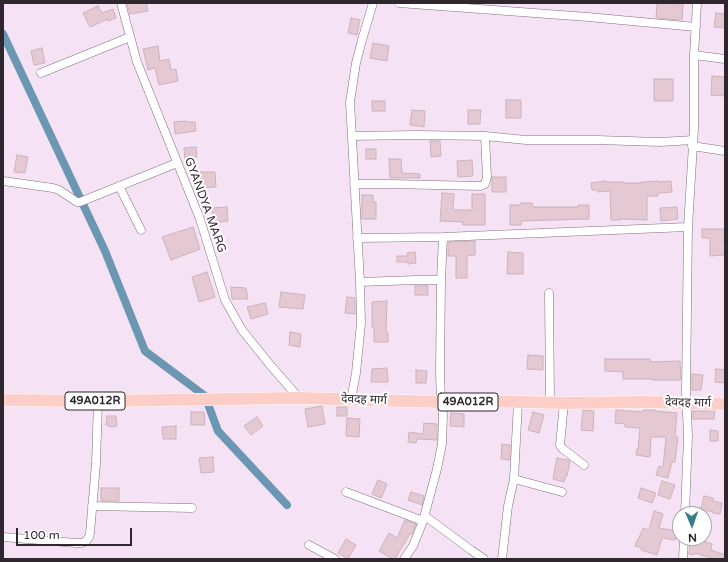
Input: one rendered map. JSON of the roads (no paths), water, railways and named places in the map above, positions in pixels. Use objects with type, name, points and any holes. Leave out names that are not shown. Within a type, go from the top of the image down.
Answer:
[{"type":"main road","name":"देवदह मार्ग","points":[[3,400],[98,401],[298,398],[441,402],[645,402],[725,404]]},
{"type":"street","name":"GYANDYA MARG","points":[[121,3],[137,62],[200,219],[225,300],[242,330],[298,398]]},
{"type":"street","points":[[352,400],[360,323],[360,282],[350,102],[352,85],[362,40],[373,3]]},
{"type":"street","points":[[399,3],[696,26]]},
{"type":"street","points":[[685,506],[688,436],[686,403],[688,227],[693,143],[694,55],[697,3]]},
{"type":"street","points":[[40,73],[130,38]]},
{"type":"street","points":[[694,55],[725,60]]},
{"type":"street","points":[[352,136],[485,136],[526,140],[597,140],[693,143],[725,151]]},
{"type":"street","points":[[354,184],[481,186],[485,184],[487,177],[485,136]]},
{"type":"street","points":[[3,181],[53,188],[59,190],[77,202],[177,163]]},
{"type":"street","points":[[119,186],[141,230]]},
{"type":"street","points":[[357,238],[443,237],[688,227]]},
{"type":"street","points":[[404,559],[413,546],[424,518],[442,444],[443,415],[441,402],[440,358],[443,237]]},
{"type":"street","points":[[360,282],[441,280]]},
{"type":"street","points":[[549,293],[550,403]]},
{"type":"street","points":[[3,537],[82,543],[89,537],[96,464],[98,401]]},
{"type":"street","points":[[502,559],[508,506],[514,479],[518,402]]},
{"type":"street","points":[[564,403],[560,445],[584,465]]},
{"type":"street","points":[[514,479],[562,492]]},
{"type":"street","points":[[346,492],[424,518],[484,559]]},
{"type":"street","points":[[92,506],[192,508]]},
{"type":"street","points":[[309,545],[335,559]]},
{"type":"street","points":[[683,559],[684,546]]},
{"type":"waterway","points":[[3,34],[105,251],[145,351],[205,396],[218,431],[287,505]]}]
